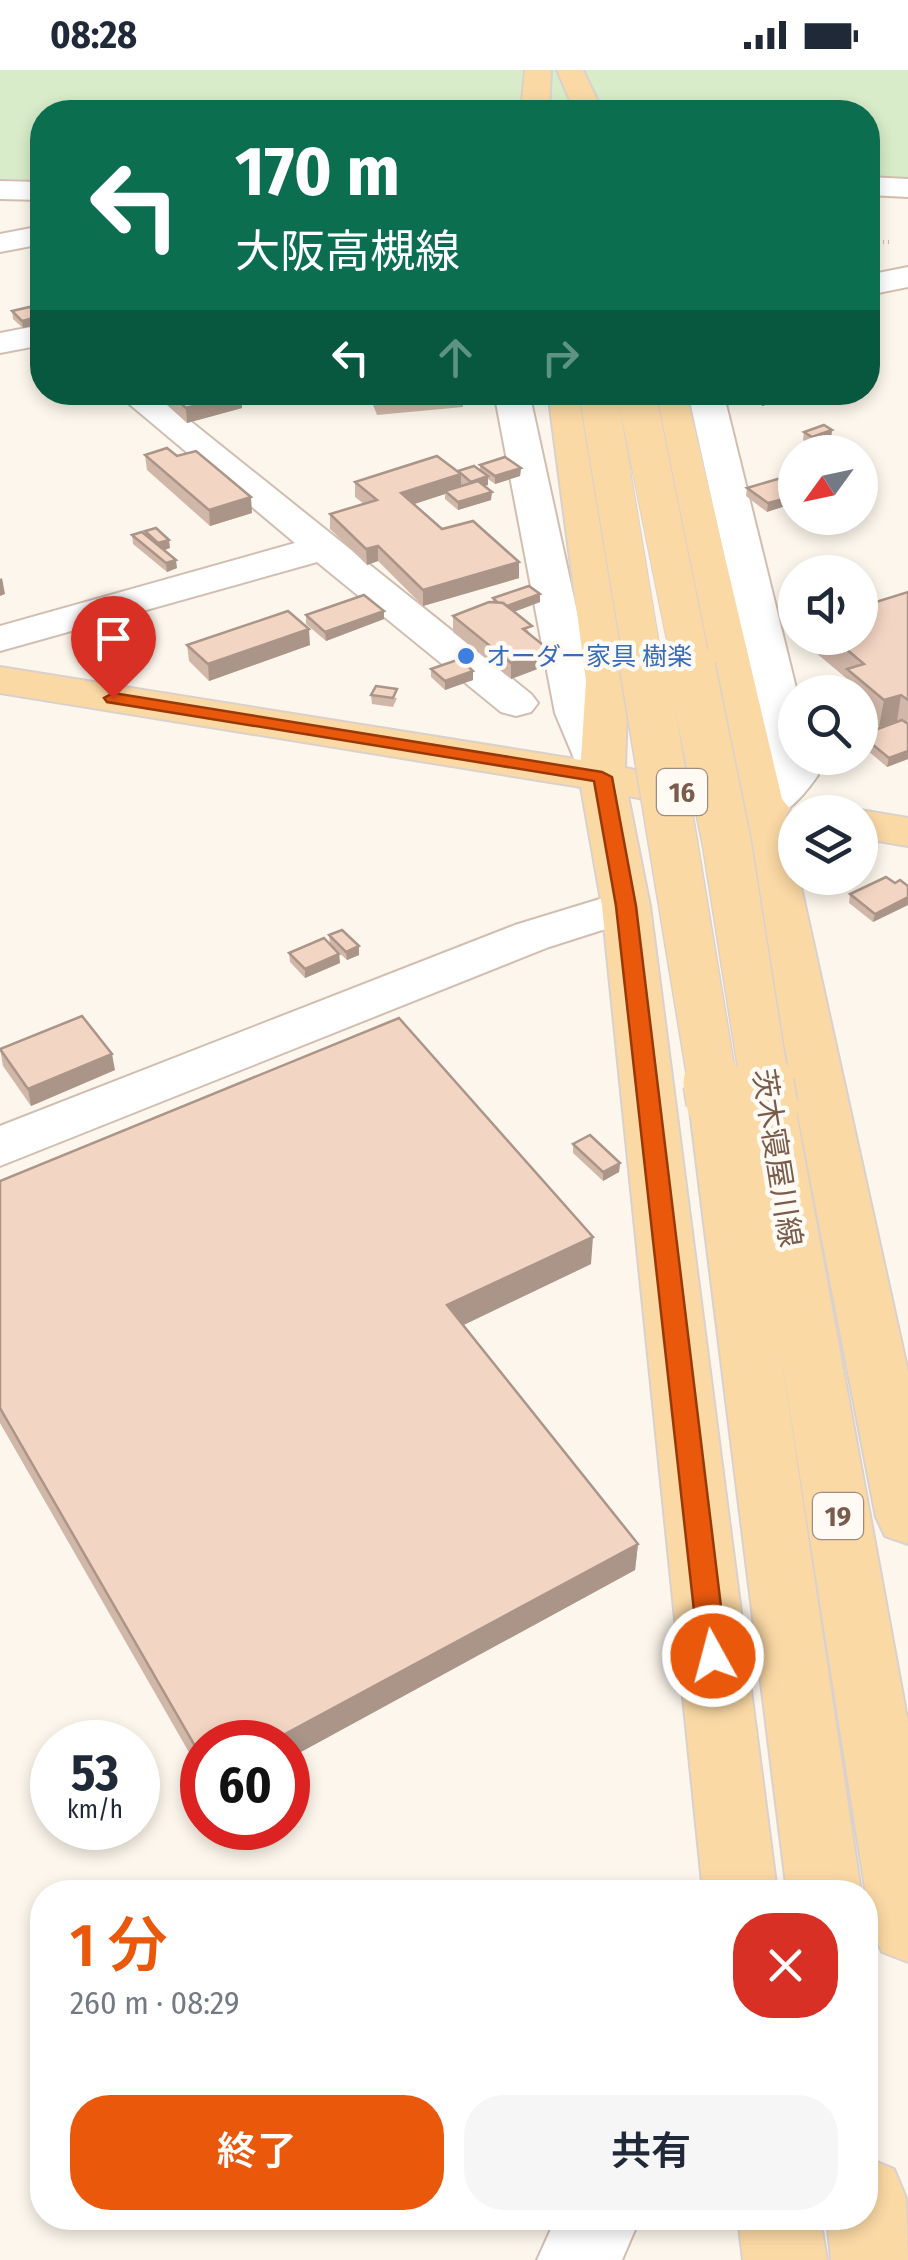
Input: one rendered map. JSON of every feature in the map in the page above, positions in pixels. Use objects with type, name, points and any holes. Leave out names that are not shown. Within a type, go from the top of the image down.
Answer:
[{"type":"main road","points":[[535,100],[539,70]]},
{"type":"main road","points":[[539,70],[545,100]]},
{"type":"main road","points":[[569,70],[574,100]]},
{"type":"main road","points":[[569,70],[583,100]]},
{"type":"main road","points":[[569,405],[578,452],[606,681],[602,777],[626,906],[739,1880]]},
{"type":"main road","name":"茨木寝屋川線","points":[[601,405],[908,1926]]},
{"type":"main road","name":"茨木寝屋川線","points":[[639,405],[727,844],[742,1104],[823,1880]]},
{"type":"main road","points":[[671,405],[778,811]]},
{"type":"main road","name":"16","points":[[0,680],[602,777],[778,811]]},
{"type":"main road","points":[[878,827],[908,832]]},
{"type":"main road","points":[[793,895],[908,1518]]},
{"type":"main road","points":[[781,2230],[785,2260]]},
{"type":"main road","points":[[870,2230],[874,2260]]},
{"type":"street","points":[[880,187],[908,188]]},
{"type":"street","points":[[0,190],[30,191]]},
{"type":"street","points":[[0,243],[30,237]]},
{"type":"street","points":[[0,263],[30,265]]},
{"type":"street","points":[[880,283],[908,277]]},
{"type":"street","points":[[0,344],[30,338]]},
{"type":"street","points":[[148,405],[516,703]]},
{"type":"street","points":[[514,405],[577,713],[602,777]]},
{"type":"street","points":[[708,405],[796,774],[786,795]]},
{"type":"street","points":[[0,639],[322,548]]},
{"type":"street","points":[[0,1147],[532,936],[626,906]]},
{"type":"street","points":[[579,2260],[593,2230]]},
{"type":"green space","points":[[0,70],[908,70],[908,183],[880,181],[880,100],[30,100],[30,180],[0,179]]},
{"type":"building","points":[[30,307],[30,319],[22,321],[12,311]]},
{"type":"building","points":[[824,425],[832,430],[818,435],[804,432]]},
{"type":"building","points":[[167,448],[177,456],[196,451],[251,497],[209,510],[145,455]]},
{"type":"building","points":[[437,456],[461,474],[401,493],[442,529],[473,521],[519,562],[423,590],[378,546],[366,549],[330,514],[377,500],[355,482]]},
{"type":"building","points":[[505,457],[521,468],[495,476],[480,465]]},
{"type":"building","points":[[474,466],[488,476],[471,482],[458,471]]},
{"type":"building","points":[[778,479],[778,500],[768,503],[747,488]]},
{"type":"building","points":[[478,481],[492,492],[458,502],[445,491]]},
{"type":"building","points":[[156,528],[169,540],[158,543],[145,531]]},
{"type":"building","points":[[142,532],[176,560],[166,563],[132,535]]},
{"type":"building","points":[[529,586],[540,594],[507,606],[493,598]]},
{"type":"building","points":[[908,592],[908,700],[901,695],[884,700],[878,695],[878,675],[854,675],[847,669],[864,664],[853,655],[878,655],[878,601]]},
{"type":"building","points":[[364,595],[384,611],[325,632],[306,615]]},
{"type":"building","points":[[489,602],[503,603],[532,626],[523,629],[548,649],[511,663],[453,616]]},
{"type":"building","points":[[288,611],[309,629],[208,664],[187,645]]},
{"type":"building","points":[[460,659],[473,671],[445,681],[431,669]]},
{"type":"building","points":[[376,686],[397,689],[393,698],[371,695]]},
{"type":"building","points":[[902,720],[908,724],[908,751],[889,758],[878,749],[878,729]]},
{"type":"building","points":[[886,877],[895,883],[900,880],[908,886],[908,897],[875,914],[851,895],[878,895],[878,881]]},
{"type":"building","points":[[342,930],[359,946],[346,952],[329,935]]},
{"type":"building","points":[[324,938],[339,954],[305,969],[289,953]]},
{"type":"building","points":[[82,1016],[112,1054],[28,1089],[0,1049]]},
{"type":"building","points":[[399,1018],[593,1237],[447,1305],[638,1544],[310,1720],[180,1720],[0,1408],[0,1181]]},
{"type":"building","points":[[590,1135],[620,1163],[603,1172],[573,1144]]},
{"type":"place","name":"オーダー家具 樹楽","points":[[466,656]]},
{"type":"route","points":[[113,698],[602,777],[626,906],[713,1656]]}]
